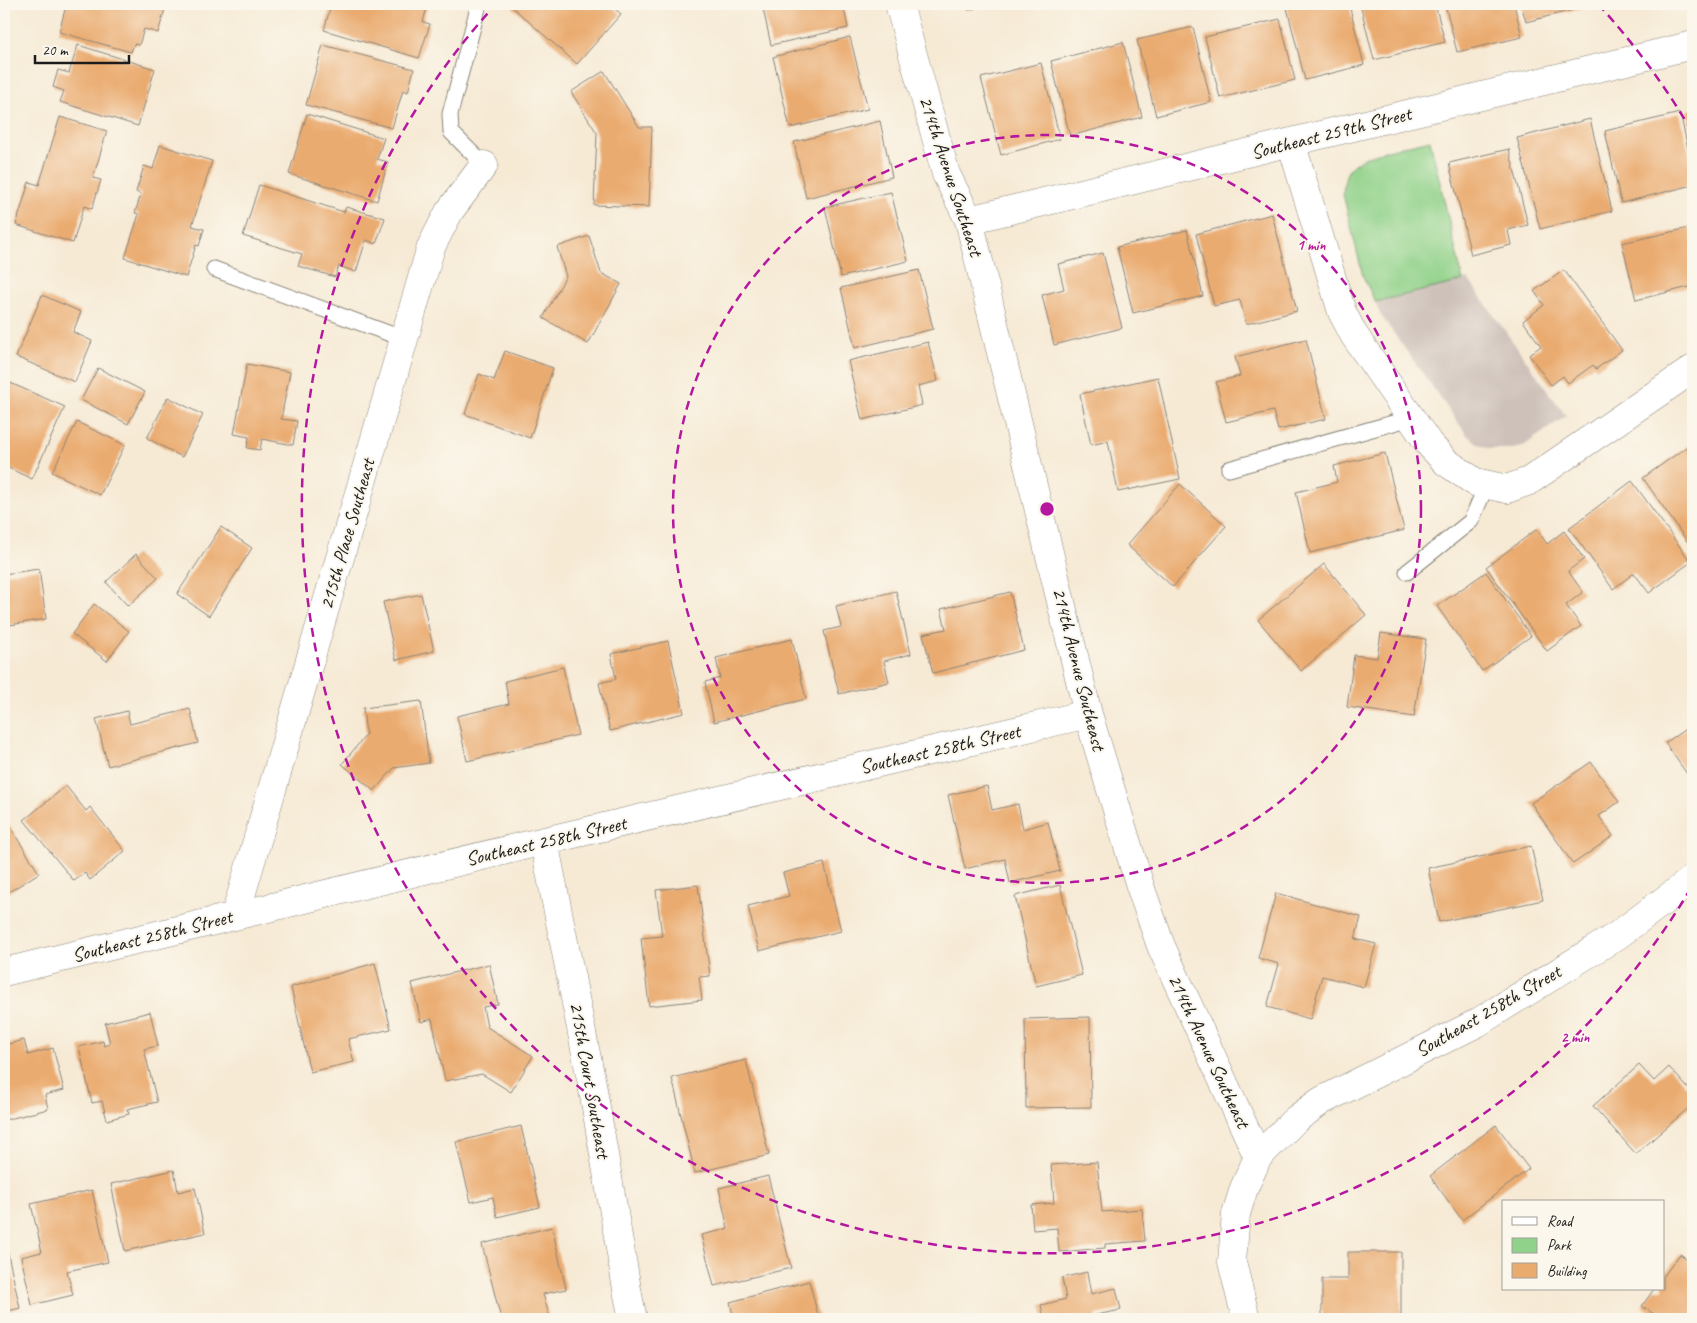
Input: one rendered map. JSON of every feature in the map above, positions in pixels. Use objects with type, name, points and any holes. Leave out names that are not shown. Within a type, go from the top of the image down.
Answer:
[{"type":"street","name":"214th Avenue Southeast","points":[[899,4],[946,174],[969,220],[1088,714],[1140,886],[1161,946],[1258,1157]]},
{"type":"street","name":"Southeast 259th Street","points":[[969,220],[1693,45]]},
{"type":"street","points":[[1291,142],[1342,312],[1354,334],[1429,444],[1446,462],[1475,482],[1507,489],[1529,481],[1693,369]]},
{"type":"street","name":"215th Place Southeast","points":[[235,916],[431,247],[449,212],[484,165]]},
{"type":"street","name":"Southeast 258th Street","points":[[4,972],[544,841],[1088,714]]},
{"type":"street","name":"215th Court Southeast","points":[[544,841],[592,1084],[628,1295],[634,1319]]},
{"type":"street","name":"Southeast 258th Street","points":[[1258,1157],[1295,1120],[1321,1101],[1477,1023],[1618,935],[1693,879]]},
{"type":"street","points":[[1246,1319],[1232,1262],[1236,1214],[1244,1188],[1258,1157]]},
{"type":"lane","points":[[479,4],[450,114],[451,132],[484,165]]},
{"type":"lane","points":[[214,269],[404,339]]},
{"type":"lane","points":[[1229,468],[1411,418]]},
{"type":"lane","points":[[1408,572],[1471,521],[1487,484]]},
{"type":"shaded area","points":[[1468,279],[1566,416],[1522,447],[1490,449],[1467,435],[1380,314],[1375,302]]},
{"type":"green space","points":[[1430,140],[1463,281],[1375,302],[1363,276],[1343,194],[1345,177],[1356,162],[1365,158],[1387,150]]},
{"type":"building","points":[[59,4],[158,4],[166,6],[158,33],[144,29],[139,45],[134,44],[131,52],[59,32],[66,6]]},
{"type":"building","points":[[342,4],[428,4],[423,22],[430,24],[419,58],[324,30],[331,5],[341,8]]},
{"type":"building","points":[[514,4],[609,4],[621,14],[577,64],[511,6]]},
{"type":"building","points":[[762,4],[843,4],[848,28],[771,45]]},
{"type":"building","points":[[966,4],[989,4],[968,10]]},
{"type":"building","points":[[1286,4],[1349,4],[1364,65],[1305,80]]},
{"type":"building","points":[[1360,4],[1435,4],[1445,42],[1374,60]]},
{"type":"building","points":[[1445,4],[1514,4],[1522,37],[1457,52]]},
{"type":"building","points":[[1521,4],[1596,4],[1526,22]]},
{"type":"building","points":[[1280,19],[1295,80],[1220,98],[1205,37]]},
{"type":"building","points":[[1193,27],[1211,102],[1156,116],[1137,40]]},
{"type":"building","points":[[850,37],[868,109],[790,128],[773,57]]},
{"type":"building","points":[[1123,42],[1142,117],[1070,136],[1051,61]]},
{"type":"building","points":[[78,45],[155,69],[138,126],[60,102],[64,91],[53,87],[58,70],[69,73]]},
{"type":"building","points":[[323,45],[414,69],[408,92],[403,90],[392,128],[306,105]]},
{"type":"building","points":[[1041,63],[1060,139],[1001,155],[981,78]]},
{"type":"building","points":[[604,71],[639,127],[652,127],[649,207],[594,205],[597,133],[571,92]]},
{"type":"building","points":[[1693,109],[1693,133],[1687,111]]},
{"type":"building","points":[[1680,113],[1693,171],[1693,185],[1621,203],[1605,131]]},
{"type":"building","points":[[307,114],[384,138],[377,159],[388,162],[377,201],[289,174]]},
{"type":"building","points":[[60,117],[107,131],[93,178],[101,180],[92,209],[84,206],[73,243],[16,225],[29,182],[39,185]]},
{"type":"building","points":[[1590,119],[1612,211],[1540,229],[1517,138]]},
{"type":"building","points":[[880,121],[892,177],[806,198],[794,142]]},
{"type":"building","points":[[160,145],[212,161],[192,226],[204,229],[199,246],[196,245],[186,277],[125,258],[139,214],[135,213],[141,194],[136,192],[144,166],[153,169]]},
{"type":"building","points":[[1509,149],[1528,225],[1508,230],[1511,245],[1471,255],[1449,163]]},
{"type":"building","points":[[259,185],[344,212],[346,207],[385,218],[376,244],[366,240],[356,272],[339,266],[335,277],[298,266],[302,254],[243,236]]},
{"type":"building","points":[[891,192],[908,261],[841,277],[825,207]]},
{"type":"building","points":[[1272,214],[1297,311],[1246,324],[1240,300],[1214,306],[1196,234]]},
{"type":"building","points":[[1693,227],[1693,286],[1636,300],[1622,243]]},
{"type":"building","points":[[1187,230],[1203,296],[1133,313],[1117,247]]},
{"type":"building","points":[[589,236],[601,273],[621,284],[588,344],[543,318],[566,276],[557,247]]},
{"type":"building","points":[[1103,253],[1122,328],[1054,345],[1042,295],[1064,289],[1058,264]]},
{"type":"building","points":[[919,270],[933,329],[855,348],[841,288]]},
{"type":"building","points":[[1564,270],[1622,350],[1596,369],[1593,365],[1568,383],[1563,376],[1551,385],[1529,355],[1541,346],[1523,321],[1544,305],[1534,291]]},
{"type":"building","points":[[42,295],[81,312],[73,332],[92,341],[75,382],[16,357]]},
{"type":"building","points":[[1306,339],[1326,419],[1278,430],[1273,411],[1226,422],[1216,382],[1240,376],[1235,357]]},
{"type":"building","points":[[928,342],[938,381],[918,386],[922,405],[862,420],[848,361]]},
{"type":"building","points":[[505,351],[553,368],[530,438],[465,414],[479,374],[494,380]]},
{"type":"building","points":[[247,364],[290,372],[281,419],[297,421],[293,445],[262,439],[260,450],[247,448],[249,437],[234,434]]},
{"type":"building","points":[[98,368],[145,392],[128,424],[81,400]]},
{"type":"building","points":[[1158,377],[1180,479],[1118,492],[1108,441],[1091,445],[1080,394]]},
{"type":"building","points":[[8,382],[65,407],[32,479],[4,466],[4,392]]},
{"type":"building","points":[[168,397],[203,415],[182,457],[147,438]]},
{"type":"building","points":[[77,422],[125,445],[100,495],[52,472]]},
{"type":"building","points":[[1692,443],[1693,545],[1691,547],[1643,478]]},
{"type":"building","points":[[1385,453],[1404,530],[1310,553],[1296,492],[1337,482],[1334,466]]},
{"type":"building","points":[[1632,481],[1691,562],[1649,593],[1634,573],[1613,589],[1569,528]]},
{"type":"building","points":[[1180,484],[1226,526],[1173,587],[1127,545]]},
{"type":"building","points":[[221,527],[252,548],[209,616],[177,594]]},
{"type":"building","points":[[1537,529],[1547,544],[1564,531],[1584,559],[1568,571],[1583,592],[1566,605],[1581,626],[1547,651],[1486,567]]},
{"type":"building","points":[[136,554],[158,578],[128,606],[106,582]]},
{"type":"building","points":[[1324,564],[1366,615],[1301,671],[1258,620]]},
{"type":"building","points":[[39,569],[46,619],[4,626],[4,574]]},
{"type":"building","points":[[1486,572],[1531,636],[1482,671],[1437,606]]},
{"type":"building","points":[[896,591],[911,654],[884,661],[889,682],[839,694],[824,631],[841,627],[836,606]]},
{"type":"building","points":[[1010,592],[1024,650],[933,673],[923,634],[946,629],[941,609]]},
{"type":"building","points":[[421,594],[434,651],[396,660],[383,602]]},
{"type":"building","points":[[94,604],[129,631],[107,661],[72,634]]},
{"type":"building","points":[[1381,633],[1426,639],[1414,717],[1347,707],[1354,655],[1377,658]]},
{"type":"building","points":[[792,639],[806,699],[714,722],[705,682],[720,678],[716,658]]},
{"type":"building","points":[[668,641],[684,713],[610,731],[599,683],[616,679],[611,654]]},
{"type":"building","points":[[563,667],[578,735],[467,761],[457,716],[509,704],[505,681]]},
{"type":"building","points":[[421,701],[429,763],[394,768],[374,791],[342,764],[366,735],[363,708]]},
{"type":"building","points":[[190,709],[198,743],[108,766],[96,719],[127,711],[130,724]]},
{"type":"building","points":[[1693,724],[1693,775],[1690,778],[1665,743]]},
{"type":"building","points":[[1591,762],[1619,802],[1599,816],[1613,836],[1573,864],[1531,803]]},
{"type":"building","points":[[66,786],[86,811],[90,807],[125,851],[90,880],[85,873],[74,881],[24,820]]},
{"type":"building","points":[[987,786],[992,810],[1018,804],[1023,829],[1048,822],[1060,871],[1010,883],[1005,859],[965,869],[948,795]]},
{"type":"building","points":[[4,817],[39,873],[4,895]]},
{"type":"building","points":[[1531,846],[1543,900],[1439,922],[1428,868]]},
{"type":"building","points":[[824,863],[841,931],[759,951],[748,906],[789,896],[783,873]]},
{"type":"building","points":[[698,885],[710,976],[699,977],[702,1000],[649,1006],[641,938],[662,936],[656,890]]},
{"type":"building","points":[[1060,885],[1082,975],[1036,986],[1015,896]]},
{"type":"building","points":[[1276,893],[1361,917],[1355,939],[1376,944],[1364,987],[1322,976],[1310,1019],[1267,1007],[1279,964],[1258,958]]},
{"type":"building","points":[[375,963],[391,1029],[348,1039],[354,1062],[310,1072],[291,987]]},
{"type":"building","points":[[489,964],[498,1004],[483,1007],[487,1027],[533,1056],[511,1092],[482,1074],[445,1081],[432,1019],[421,1022],[412,983]]},
{"type":"building","points":[[150,1012],[158,1046],[144,1049],[157,1102],[127,1109],[129,1114],[107,1120],[102,1101],[92,1103],[79,1047],[103,1041],[104,1046],[110,1044],[105,1023]]},
{"type":"building","points":[[1090,1017],[1091,1107],[1026,1108],[1025,1019]]},
{"type":"building","points":[[24,1040],[28,1055],[53,1048],[64,1090],[45,1095],[48,1109],[5,1120],[4,1045]]},
{"type":"building","points":[[746,1060],[769,1155],[695,1173],[672,1078]]},
{"type":"building","points":[[1639,1065],[1654,1081],[1669,1067],[1693,1094],[1693,1104],[1636,1154],[1593,1106]]},
{"type":"building","points":[[1496,1125],[1529,1169],[1462,1220],[1430,1176]]},
{"type":"building","points":[[521,1126],[540,1207],[497,1217],[493,1197],[471,1202],[456,1142]]},
{"type":"building","points":[[1097,1162],[1102,1212],[1142,1209],[1145,1241],[1105,1244],[1105,1248],[1059,1252],[1057,1228],[1033,1230],[1031,1205],[1054,1203],[1051,1165]]},
{"type":"building","points":[[174,1170],[178,1192],[195,1188],[205,1233],[125,1251],[111,1184]]},
{"type":"building","points":[[768,1176],[791,1268],[714,1286],[701,1235],[728,1229],[719,1188]]},
{"type":"building","points":[[92,1190],[108,1262],[67,1271],[73,1295],[32,1305],[21,1257],[42,1252],[31,1204]]},
{"type":"building","points":[[552,1227],[566,1289],[543,1294],[550,1319],[501,1319],[482,1244]]},
{"type":"building","points":[[4,1242],[20,1308],[4,1312]]},
{"type":"building","points":[[1348,1252],[1401,1252],[1401,1319],[1322,1319],[1322,1279],[1348,1279]]},
{"type":"building","points":[[1680,1254],[1693,1263],[1693,1319],[1661,1319],[1642,1306],[1653,1290],[1664,1290],[1664,1276]]},
{"type":"building","points":[[1087,1272],[1091,1294],[1116,1288],[1121,1310],[1096,1315],[1097,1319],[1044,1319],[1041,1305],[1066,1299],[1062,1278]]},
{"type":"building","points":[[809,1281],[819,1319],[734,1319],[730,1302]]}]
